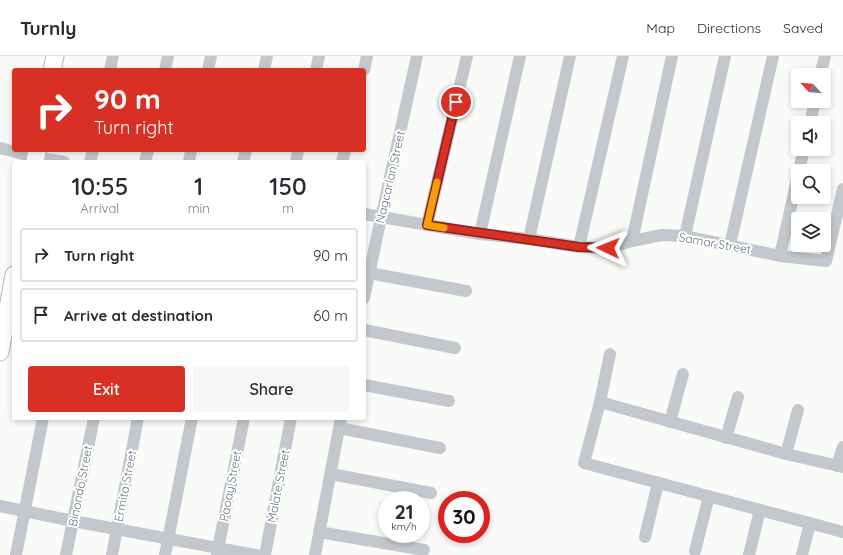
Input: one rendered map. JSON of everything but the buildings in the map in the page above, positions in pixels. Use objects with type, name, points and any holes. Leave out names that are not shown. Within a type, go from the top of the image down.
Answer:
[{"type":"street","points":[[52,68],[54,56]]},
{"type":"street","points":[[110,68],[113,56]]},
{"type":"street","points":[[165,68],[168,56]]},
{"type":"street","points":[[208,68],[211,56]]},
{"type":"street","points":[[264,68],[267,56]]},
{"type":"street","points":[[316,68],[319,56]]},
{"type":"street","points":[[364,68],[367,56]]},
{"type":"street","name":"Nagcarlan Street","points":[[366,288],[417,56]]},
{"type":"street","points":[[427,225],[467,56]]},
{"type":"street","points":[[480,234],[520,56]]},
{"type":"street","points":[[529,239],[570,56]]},
{"type":"street","points":[[579,247],[623,56]]},
{"type":"street","points":[[632,241],[672,56]]},
{"type":"street","points":[[685,236],[726,56]]},
{"type":"street","points":[[730,245],[773,56]]},
{"type":"street","points":[[822,68],[825,56]]},
{"type":"street","points":[[0,148],[12,151]]},
{"type":"street","points":[[18,152],[55,160]]},
{"type":"street","name":"Samar Street","points":[[366,214],[480,234],[529,239],[579,247],[608,248],[662,235],[685,236],[780,256],[826,261],[843,189]]},
{"type":"street","points":[[780,256],[792,204]]},
{"type":"street","points":[[369,273],[466,291]]},
{"type":"street","points":[[0,352],[12,286]]},
{"type":"street","points":[[366,330],[454,348]]},
{"type":"street","points":[[610,354],[600,402],[584,463],[843,532]]},
{"type":"street","points":[[670,422],[683,374]]},
{"type":"street","points":[[366,385],[449,400]]},
{"type":"street","points":[[726,438],[738,397]]},
{"type":"street","points":[[600,402],[726,438],[840,467],[843,447]]},
{"type":"street","points":[[786,454],[798,410]]},
{"type":"street","points":[[16,555],[42,420]]},
{"type":"street","name":"Binondo Street","points":[[66,555],[94,420]]},
{"type":"street","name":"Ermita Street","points":[[112,555],[138,420]]},
{"type":"street","points":[[165,555],[192,420]]},
{"type":"street","name":"Paoay Street","points":[[217,551],[244,420]]},
{"type":"street","name":"Malate Street","points":[[265,555],[291,420]]},
{"type":"street","points":[[315,555],[340,423],[440,448]]},
{"type":"street","points":[[330,474],[431,493]]},
{"type":"street","points":[[645,537],[658,483]]},
{"type":"street","points":[[695,551],[709,496]]},
{"type":"street","points":[[0,506],[168,538],[217,551],[256,555]]},
{"type":"street","points":[[749,555],[760,510]]},
{"type":"street","points":[[802,555],[810,523]]},
{"type":"street","points":[[319,532],[424,550]]},
{"type":"slow traffic","points":[[437,182],[427,225],[444,228]]},
{"type":"route","points":[[456,102],[427,225],[480,234],[529,239],[579,247],[608,248]]}]
